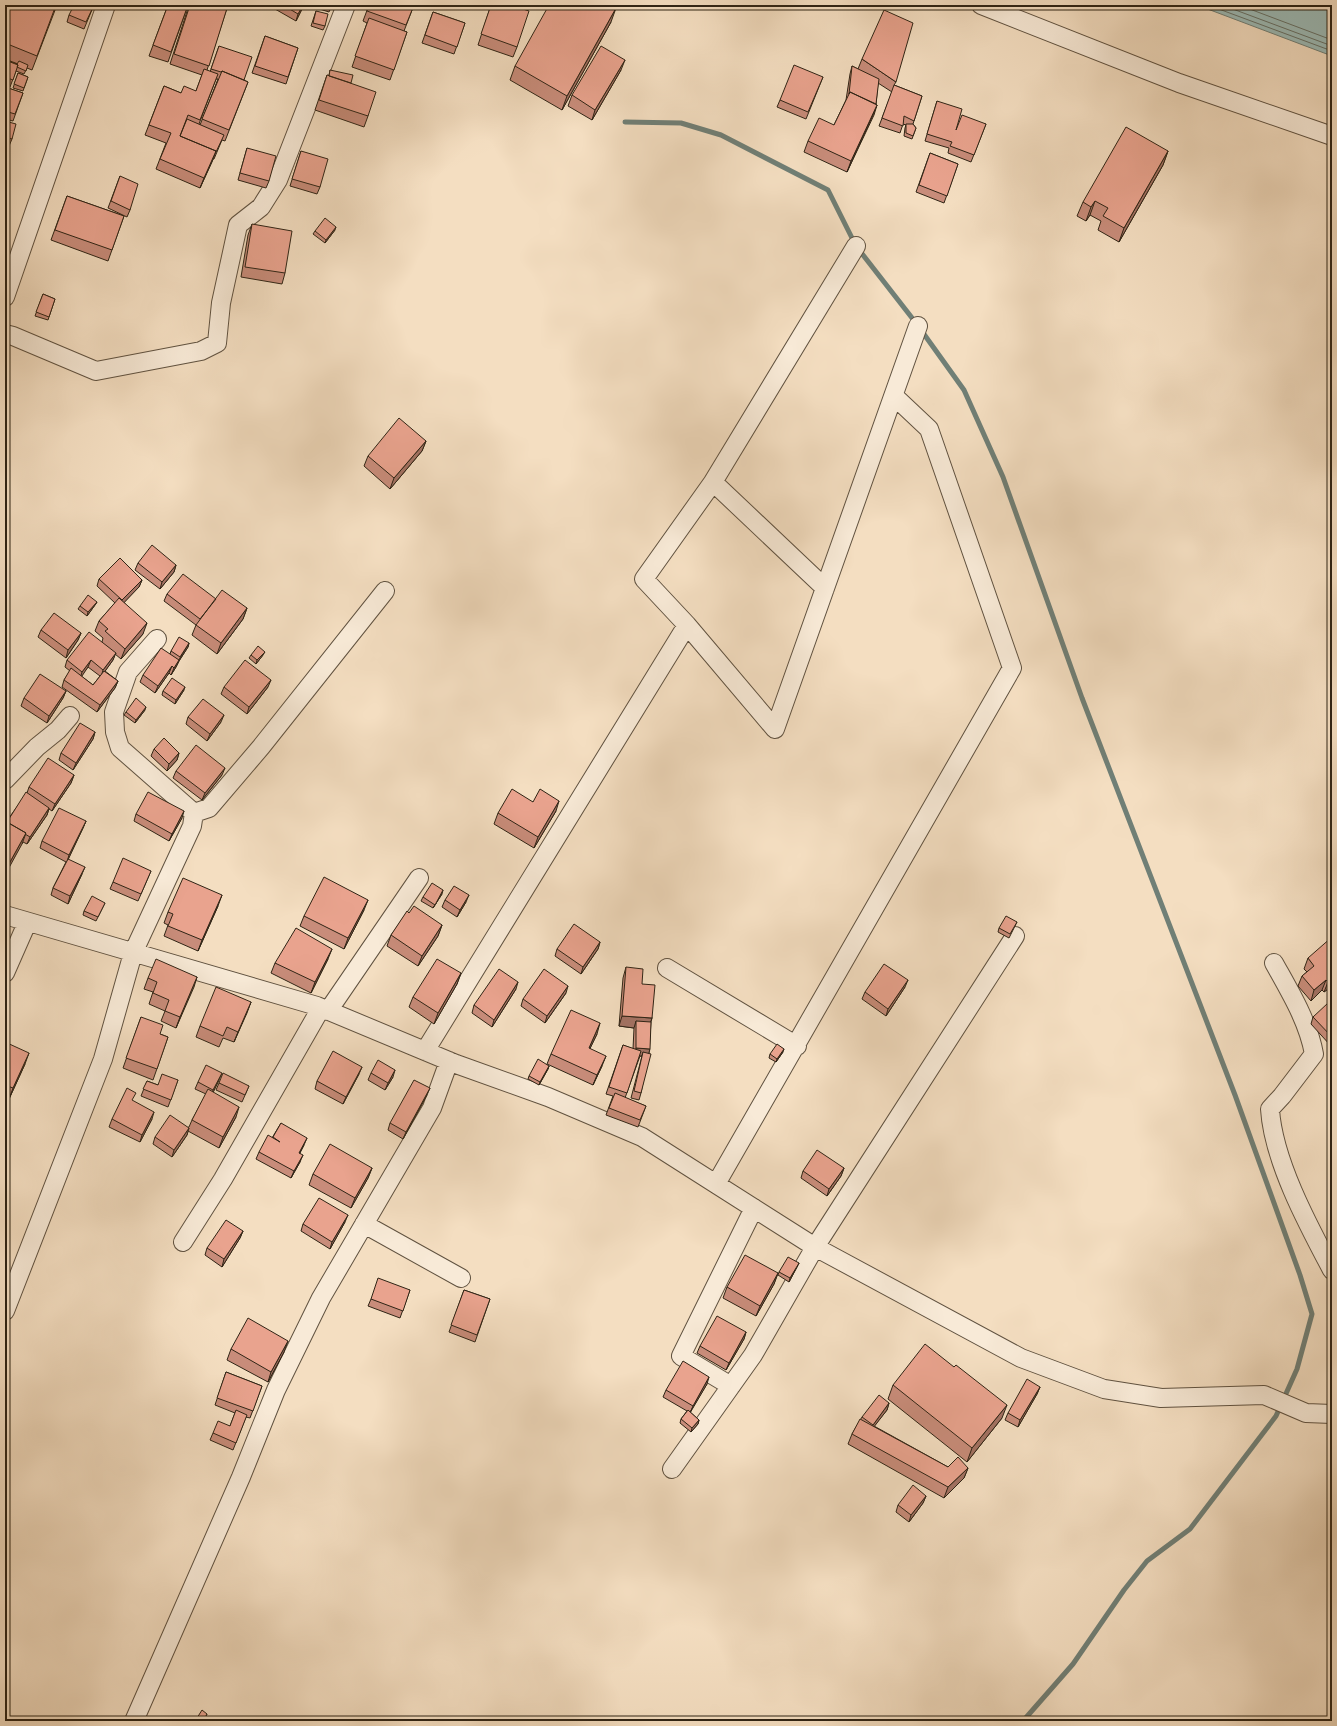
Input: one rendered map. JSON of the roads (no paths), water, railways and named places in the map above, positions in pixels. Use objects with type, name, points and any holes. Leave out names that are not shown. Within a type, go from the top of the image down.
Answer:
[{"type":"street","points":[[5,297],[106,5]]},
{"type":"street","points":[[5,334],[96,371],[201,351],[216,343],[222,303],[238,225],[261,207],[278,180],[346,5]]},
{"type":"street","points":[[981,5],[1179,83],[1332,136]]},
{"type":"street","points":[[856,246],[713,482],[644,579],[687,625],[775,729],[918,326]]},
{"type":"street","points":[[716,1184],[797,1046],[1012,668],[928,429],[894,396]]},
{"type":"street","points":[[713,482],[825,588]]},
{"type":"street","points":[[194,813],[209,808],[261,747],[385,591]]},
{"type":"street","points":[[425,1051],[687,625]]},
{"type":"street","points":[[157,639],[128,672],[114,712],[115,732],[120,748],[194,813]]},
{"type":"street","points":[[5,780],[37,747],[58,730],[70,716]]},
{"type":"street","points":[[5,1311],[103,1059],[133,953],[192,826],[194,813]]},
{"type":"street","points":[[183,1242],[223,1179],[325,1009],[419,878]]},
{"type":"street","points":[[5,915],[27,923],[325,1009],[449,1061],[548,1097],[642,1137],[815,1247],[1021,1358],[1104,1389],[1161,1398],[1264,1396],[1306,1413],[1332,1414]]},
{"type":"street","points":[[5,973],[27,923]]},
{"type":"street","points":[[672,1469],[753,1354],[815,1247],[1015,936]]},
{"type":"street","points":[[1274,963],[1298,1008],[1312,1040],[1314,1054],[1270,1109],[1271,1126],[1288,1177],[1308,1227],[1332,1270]]},
{"type":"street","points":[[667,968],[797,1046]]},
{"type":"street","points":[[134,1721],[241,1477],[276,1390],[321,1298],[432,1108],[449,1061]]},
{"type":"street","points":[[731,1386],[681,1356],[754,1208]]},
{"type":"street","points":[[364,1224],[461,1278]]},
{"type":"water","points":[[1197,5],[1332,5],[1332,56]]},
{"type":"waterway","points":[[625,122],[681,123],[721,135],[828,190],[856,246],[916,323]]},
{"type":"waterway","points":[[921,330],[964,390],[1003,477],[1082,698],[1235,1095],[1300,1275],[1312,1314],[1297,1369],[1276,1416],[1190,1529],[1147,1561],[1124,1590],[1073,1664],[1023,1721]]}]
